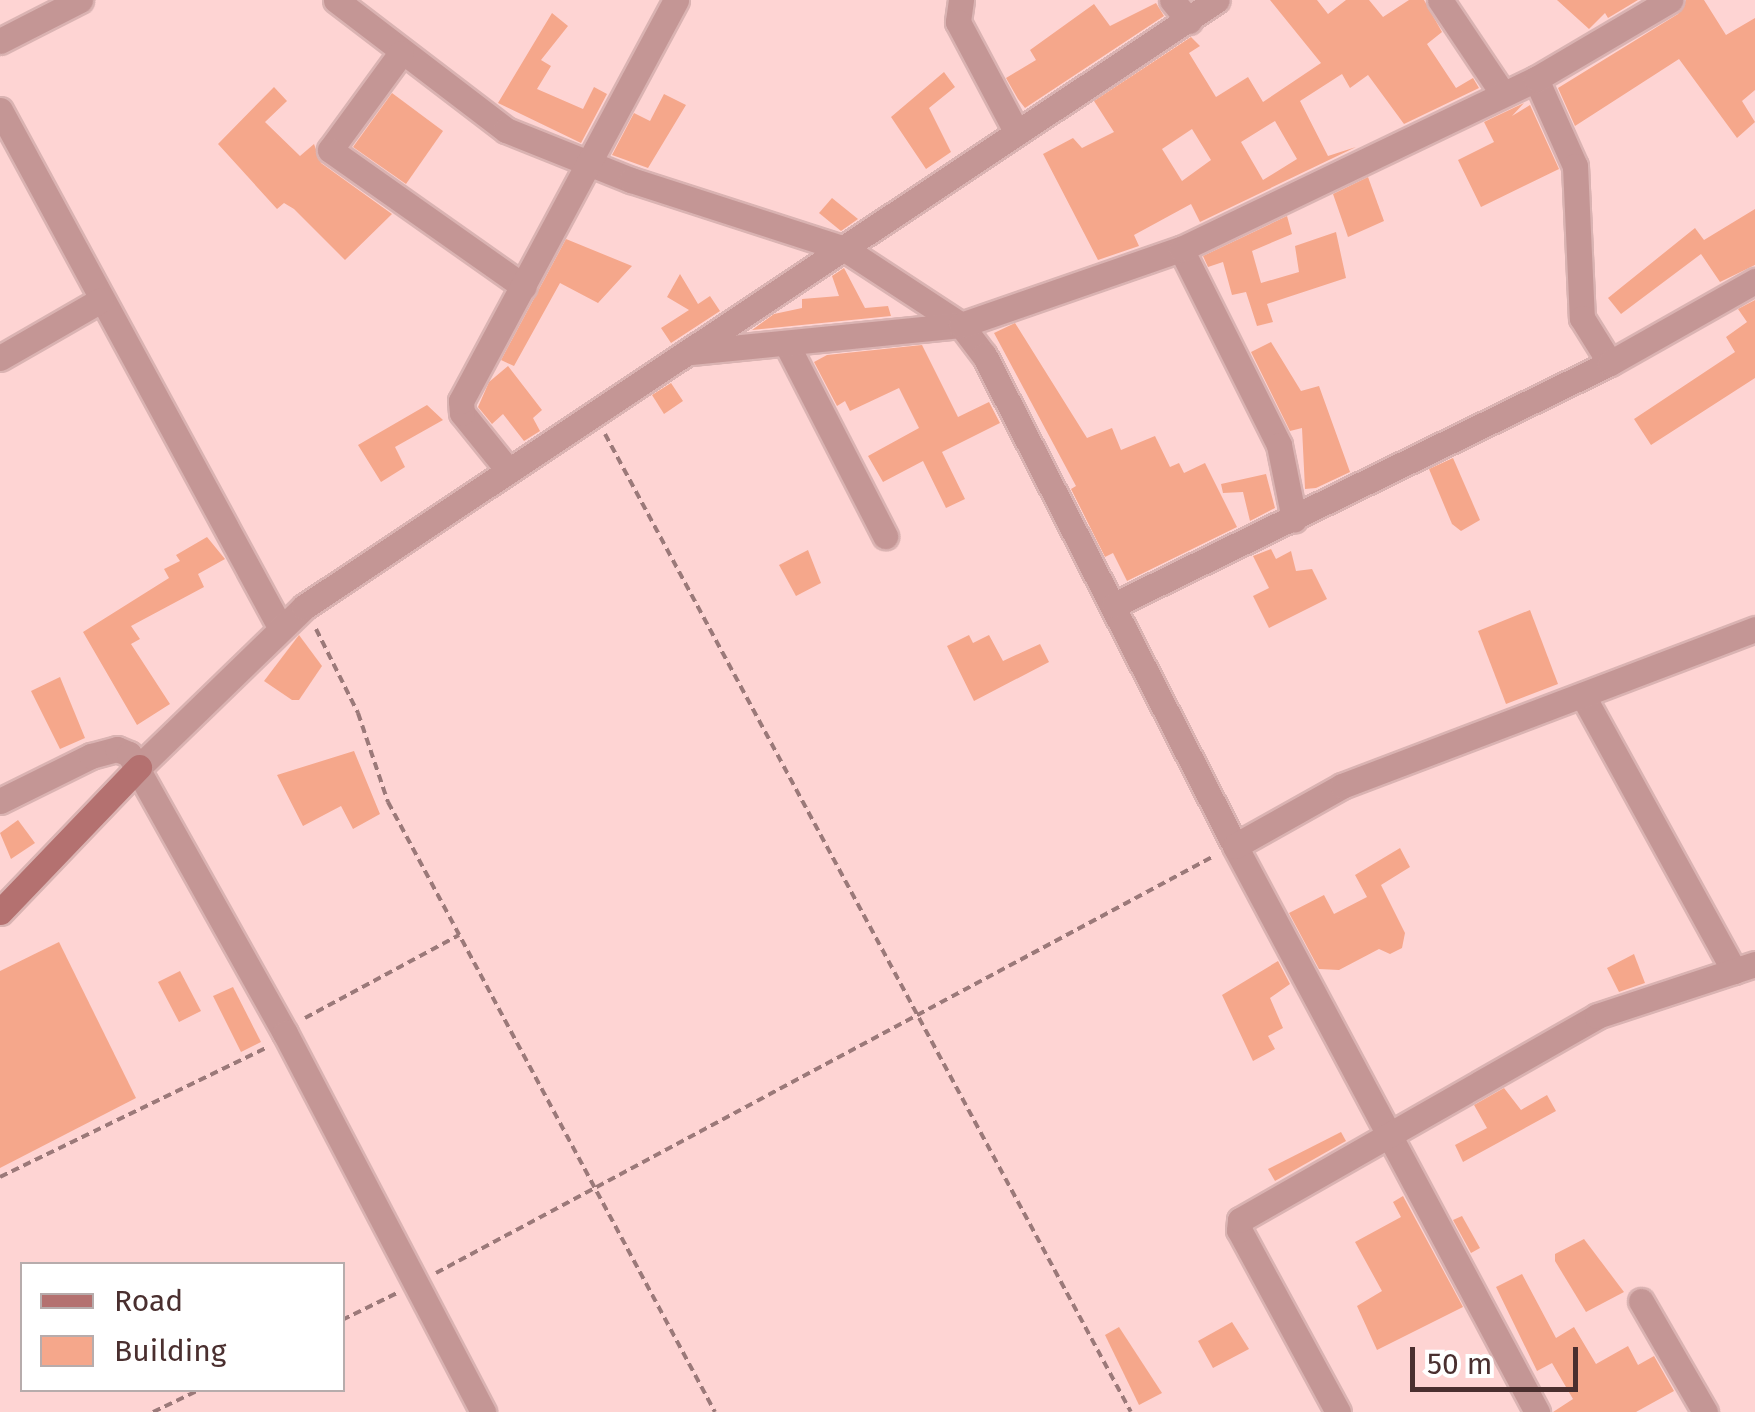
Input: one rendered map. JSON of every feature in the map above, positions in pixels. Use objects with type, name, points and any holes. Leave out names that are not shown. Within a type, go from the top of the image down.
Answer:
[{"type":"street","points":[[0,41],[80,0]]},
{"type":"street","points":[[336,0],[506,130],[590,165],[845,249],[961,325],[984,355],[1234,846],[1537,1412]]},
{"type":"street","points":[[508,470],[462,413],[462,401],[676,0]]},
{"type":"street","points":[[961,0],[958,22],[1016,131]]},
{"type":"street","points":[[1172,0],[1189,21]]},
{"type":"street","points":[[0,912],[304,606],[1217,0]]},
{"type":"street","points":[[1440,0],[1503,94]]},
{"type":"street","points":[[686,352],[961,325],[1181,249],[1536,78],[1670,0]]},
{"type":"street","points":[[401,53],[330,150],[524,287]]},
{"type":"street","points":[[1536,78],[1575,166],[1582,318],[1610,363]]},
{"type":"street","points":[[0,110],[280,627]]},
{"type":"street","points":[[1181,249],[1279,445],[1294,519]]},
{"type":"street","points":[[1114,606],[1610,363],[1755,282]]},
{"type":"street","points":[[0,358],[101,300]]},
{"type":"street","points":[[787,345],[885,536]]},
{"type":"street","points":[[1234,846],[1342,786],[1755,629]]},
{"type":"street","points":[[1338,1412],[1238,1225],[1390,1133],[1597,1016],[1744,967],[1583,696]]},
{"type":"street","points":[[0,801],[106,751],[129,754],[140,767],[285,1033],[483,1412]]},
{"type":"street","points":[[1640,1301],[1705,1412]]},
{"type":"path","points":[[593,412],[1130,1412]]},
{"type":"path","points":[[304,606],[358,713],[388,802],[715,1412]]},
{"type":"path","points":[[345,1319],[1234,846]]},
{"type":"path","points":[[0,1177],[268,1048],[285,1033],[459,935]]},
{"type":"path","points":[[153,1412],[195,1392]]},
{"type":"building","points":[[1270,0],[1317,0],[1328,14],[1346,0],[1369,0],[1383,17],[1409,0],[1424,0],[1442,32],[1427,44],[1456,88],[1473,78],[1479,88],[1404,124],[1368,75],[1350,88],[1342,74],[1300,101],[1328,156],[1356,147],[1200,222],[1191,204],[1134,235],[1139,246],[1098,260],[1043,154],[1073,138],[1082,148],[1114,132],[1094,101],[1191,37],[1200,46],[1189,53],[1216,97],[1248,77],[1263,102],[1321,63]],"holes":[[[1275,121],[1297,159],[1263,180],[1241,142]],[[1192,129],[1211,160],[1182,181],[1162,149]]]},
{"type":"building","points":[[1557,0],[1638,0],[1608,18],[1605,13],[1589,29]]},
{"type":"building","points":[[1686,0],[1704,0],[1726,35],[1755,18],[1755,90],[1742,101],[1755,122],[1737,138],[1679,59],[1575,126],[1558,88],[1678,14]]},
{"type":"building","points":[[1156,3],[1164,16],[1025,108],[1018,99],[1006,78],[1036,60],[1030,50],[1094,4],[1110,26]]},
{"type":"building","points":[[552,13],[568,26],[541,60],[551,66],[537,89],[583,109],[594,87],[607,94],[581,143],[498,103]]},
{"type":"building","points":[[944,72],[955,87],[929,108],[951,152],[926,169],[891,117]]},
{"type":"building","points":[[274,87],[287,101],[265,122],[300,156],[314,144],[321,163],[392,214],[345,260],[294,209],[284,203],[277,209],[218,144]]},
{"type":"building","points":[[392,93],[443,131],[406,184],[353,147]]},
{"type":"building","points":[[664,94],[686,105],[648,168],[612,155],[634,113],[650,121]]},
{"type":"building","points":[[1524,103],[1512,116],[1530,105],[1559,169],[1481,207],[1458,160],[1494,142],[1484,122]]},
{"type":"building","points":[[1368,177],[1384,221],[1348,237],[1333,194]]},
{"type":"building","points":[[832,198],[858,219],[841,231],[819,213]]},
{"type":"building","points":[[1755,209],[1755,265],[1720,282],[1701,254],[1621,314],[1608,298],[1695,228],[1704,240]]},
{"type":"building","points":[[1287,216],[1292,234],[1252,251],[1261,283],[1299,272],[1295,246],[1336,232],[1346,278],[1267,304],[1273,322],[1257,326],[1246,292],[1232,295],[1223,262],[1208,267],[1203,256]]},
{"type":"building","points":[[566,239],[632,266],[598,303],[560,283],[514,366],[501,360]]},
{"type":"building","points":[[844,268],[865,308],[888,306],[891,316],[752,330],[774,314],[802,308],[802,299],[839,296],[832,276]]},
{"type":"building","points":[[680,274],[698,304],[710,296],[720,311],[671,343],[661,328],[689,310],[667,297]]},
{"type":"building","points":[[1755,300],[1755,378],[1651,445],[1634,419],[1735,352],[1726,337],[1747,322],[1738,309]]},
{"type":"building","points":[[1015,323],[1087,438],[1112,428],[1121,450],[1155,436],[1170,467],[1179,463],[1184,473],[1205,463],[1237,527],[1127,581],[1113,553],[1105,557],[1071,489],[1076,486],[994,333]]},
{"type":"building","points":[[1271,342],[1301,391],[1319,386],[1350,472],[1316,488],[1305,489],[1302,428],[1290,431],[1251,352]]},
{"type":"building","points":[[922,345],[958,417],[989,402],[1000,423],[942,452],[965,499],[946,508],[923,461],[883,482],[868,456],[919,428],[899,388],[850,411],[845,401],[837,406],[814,362],[827,355]]},
{"type":"building","points":[[508,366],[542,410],[533,418],[540,431],[524,441],[503,414],[492,424],[478,407],[489,382]]},
{"type":"building","points":[[671,383],[683,401],[664,414],[652,395]]},
{"type":"building","points":[[427,405],[443,420],[395,447],[405,467],[381,482],[358,445]]},
{"type":"building","points":[[1453,458],[1480,520],[1461,531],[1452,524],[1429,469]]},
{"type":"building","points":[[1266,474],[1275,508],[1250,521],[1243,492],[1223,493],[1221,484]]},
{"type":"building","points":[[207,537],[225,559],[198,574],[204,587],[131,626],[140,639],[131,644],[170,704],[137,725],[83,632],[169,578],[164,569],[180,561],[176,555]]},
{"type":"building","points":[[1271,549],[1276,559],[1291,551],[1296,571],[1312,569],[1327,599],[1269,628],[1253,596],[1269,588],[1253,556]]},
{"type":"building","points":[[808,550],[821,583],[796,596],[779,565]]},
{"type":"building","points":[[1530,610],[1558,684],[1506,704],[1478,631]]},
{"type":"building","points":[[299,635],[322,666],[299,700],[292,700],[264,681]]},
{"type":"building","points":[[969,635],[973,643],[989,635],[1003,661],[1040,644],[1049,662],[974,701],[947,646]]},
{"type":"building","points":[[60,677],[85,738],[60,749],[31,691]]},
{"type":"building","points":[[354,751],[380,814],[353,829],[341,806],[303,826],[277,775]]},
{"type":"building","points":[[18,820],[35,843],[11,859],[0,833]]},
{"type":"building","points":[[1400,848],[1410,867],[1381,885],[1405,933],[1402,948],[1390,954],[1379,949],[1339,970],[1319,969],[1289,913],[1324,895],[1334,914],[1367,897],[1355,875]]},
{"type":"building","points":[[59,942],[136,1098],[0,1168],[0,971]]},
{"type":"building","points":[[1634,954],[1645,983],[1619,992],[1607,968]]},
{"type":"building","points":[[1278,961],[1290,984],[1270,998],[1283,1028],[1268,1036],[1275,1049],[1253,1061],[1222,995]]},
{"type":"building","points":[[180,971],[201,1011],[179,1022],[158,982]]},
{"type":"building","points":[[233,987],[261,1042],[241,1052],[213,996]]},
{"type":"building","points":[[1504,1088],[1521,1110],[1547,1095],[1556,1111],[1463,1162],[1455,1145],[1487,1128],[1474,1105]]},
{"type":"building","points":[[1341,1132],[1346,1141],[1275,1181],[1268,1169]]},
{"type":"building","points":[[1403,1196],[1463,1307],[1377,1350],[1357,1306],[1382,1291],[1355,1242],[1401,1217],[1393,1202]]},
{"type":"building","points":[[1462,1216],[1480,1248],[1471,1253],[1453,1220]]},
{"type":"building","points":[[1584,1239],[1624,1292],[1586,1312],[1555,1261],[1555,1254]]},
{"type":"building","points":[[1522,1274],[1556,1338],[1574,1327],[1596,1364],[1628,1346],[1638,1365],[1654,1356],[1674,1391],[1636,1412],[1553,1412],[1573,1399],[1552,1363],[1537,1371],[1496,1287]]},
{"type":"building","points":[[1232,1322],[1249,1349],[1213,1368],[1198,1341]]},
{"type":"building","points":[[1119,1327],[1162,1393],[1139,1405],[1105,1335]]}]
